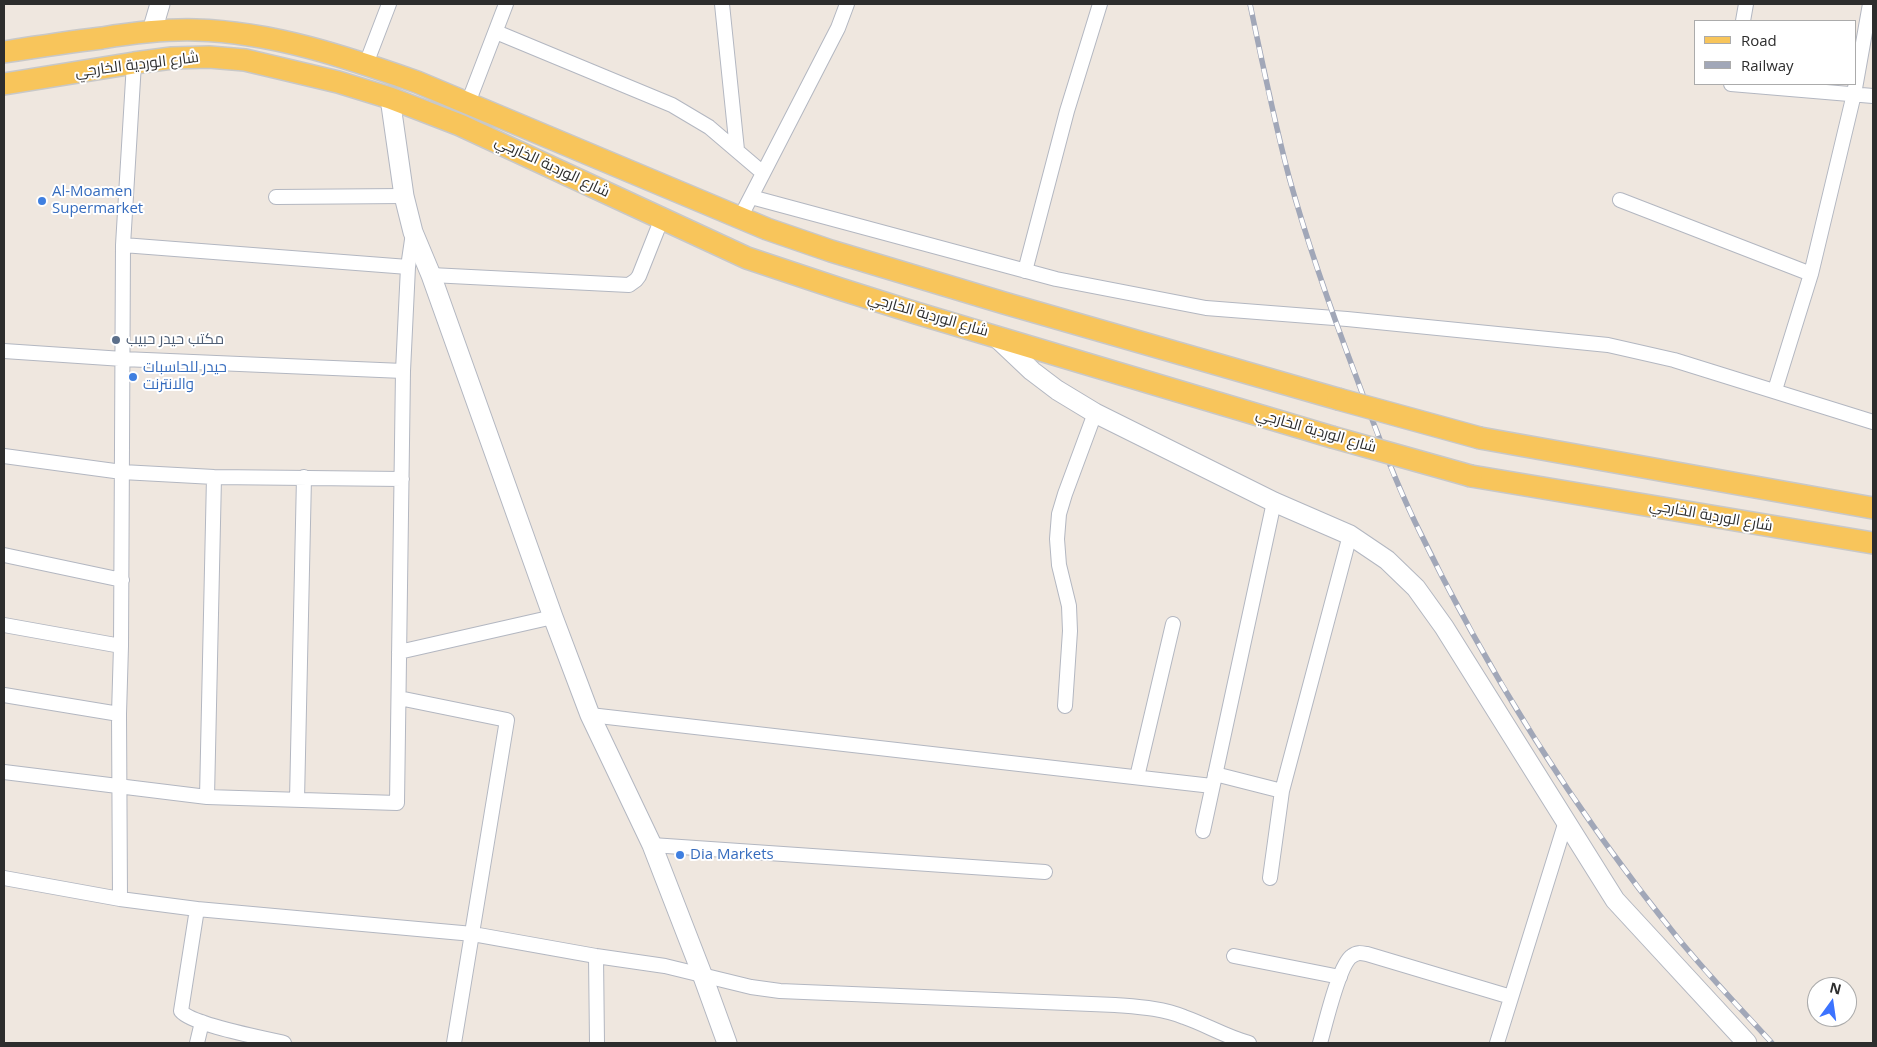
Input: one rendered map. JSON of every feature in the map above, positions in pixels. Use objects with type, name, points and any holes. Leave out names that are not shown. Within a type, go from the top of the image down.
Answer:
[{"type":"main road","name":"شارع الوردية الخارجي","points":[[4,52],[152,31],[196,30],[241,34],[282,42],[366,64],[468,103],[767,229],[1004,303],[1480,438],[1873,508]]},
{"type":"main road","name":"شارع الوردية الخارجي","points":[[4,84],[134,63],[172,58],[208,57],[245,60],[338,82],[390,98],[460,125],[747,258],[840,290],[1332,437],[1471,476],[1873,543]]},
{"type":"main road","points":[[668,221],[697,223],[701,219],[702,214],[698,200]]},
{"type":"main road","points":[[747,258],[738,241],[740,233],[746,227],[767,229]]},
{"type":"street","points":[[152,31],[160,4]]},
{"type":"street","points":[[366,64],[389,4]]},
{"type":"street","points":[[468,103],[506,4]]},
{"type":"street","points":[[722,4],[737,150]]},
{"type":"street","points":[[740,218],[838,28],[847,4]]},
{"type":"street","points":[[1025,271],[1067,111],[1100,4]]},
{"type":"street","points":[[1743,20],[1746,4]]},
{"type":"street","points":[[1857,77],[1870,4]]},
{"type":"street","points":[[496,32],[672,105],[709,126],[763,173]]},
{"type":"street","points":[[120,899],[119,714],[122,580],[123,244],[134,63]]},
{"type":"street","points":[[1743,85],[1873,96]]},
{"type":"street","points":[[1775,390],[1811,274],[1856,85]]},
{"type":"street","points":[[390,98],[404,196],[413,232],[431,275],[553,617],[590,714],[652,845],[727,1043]]},
{"type":"street","points":[[276,197],[404,196]]},
{"type":"street","points":[[751,197],[1056,279],[1206,308],[1356,320],[1608,345],[1674,360],[1873,422]]},
{"type":"street","points":[[1620,200],[1811,274]]},
{"type":"street","points":[[431,275],[629,285],[640,276],[668,221]]},
{"type":"street","points":[[4,772],[207,797],[397,803],[403,371],[408,267],[413,232]]},
{"type":"street","points":[[123,244],[408,267]]},
{"type":"street","points":[[994,335],[1032,371],[1057,390],[1095,412],[1274,502],[1350,535],[1387,560],[1416,588],[1444,628],[1615,900],[1747,1043]]},
{"type":"street","points":[[4,351],[123,359],[403,371]]},
{"type":"street","points":[[1065,706],[1070,631],[1069,606],[1059,565],[1057,539],[1059,514],[1064,494],[1095,412]]},
{"type":"street","points":[[4,456],[122,472],[214,477],[402,479]]},
{"type":"street","points":[[207,797],[214,477]]},
{"type":"street","points":[[297,800],[304,477]]},
{"type":"street","points":[[1203,831],[1274,502]]},
{"type":"street","points":[[1270,878],[1282,791],[1350,535]]},
{"type":"street","points":[[4,555],[122,580]]},
{"type":"street","points":[[399,652],[553,617]]},
{"type":"street","points":[[1137,777],[1173,624]]},
{"type":"street","points":[[4,625],[121,646]]},
{"type":"street","points":[[4,695],[119,714]]},
{"type":"street","points":[[399,698],[507,720],[454,1043]]},
{"type":"street","points":[[590,714],[1137,777],[1213,780],[1282,791]]},
{"type":"street","points":[[1497,1043],[1566,821]]},
{"type":"street","points":[[652,845],[1045,872]]},
{"type":"street","points":[[4,878],[120,899],[197,909],[473,934],[665,966],[752,987],[780,991],[1116,1005],[1168,1011],[1223,1035],[1249,1043]]},
{"type":"street","points":[[197,909],[181,1011],[184,1015],[202,1022],[284,1043]]},
{"type":"street","points":[[1320,1043],[1340,977],[1347,960],[1353,954],[1360,953],[1511,996]]},
{"type":"street","points":[[596,956],[598,1043]]},
{"type":"street","points":[[1234,956],[1340,977]]},
{"type":"street","points":[[197,1043],[202,1022]]},
{"type":"railway","points":[[1250,4],[1273,113],[1289,177],[1321,279],[1377,434],[1415,522],[1442,577],[1471,631],[1534,737],[1603,840],[1688,951],[1772,1043]]},
{"type":"place","name":"Al-Moamen Supermarket","points":[[42,201]]},
{"type":"place","name":"مكتب حيدر حبيب","points":[[116,340]]},
{"type":"place","name":"حيدر للحاسبات والانترنت","points":[[133,377]]},
{"type":"place","name":"Dia Markets","points":[[680,855]]}]
